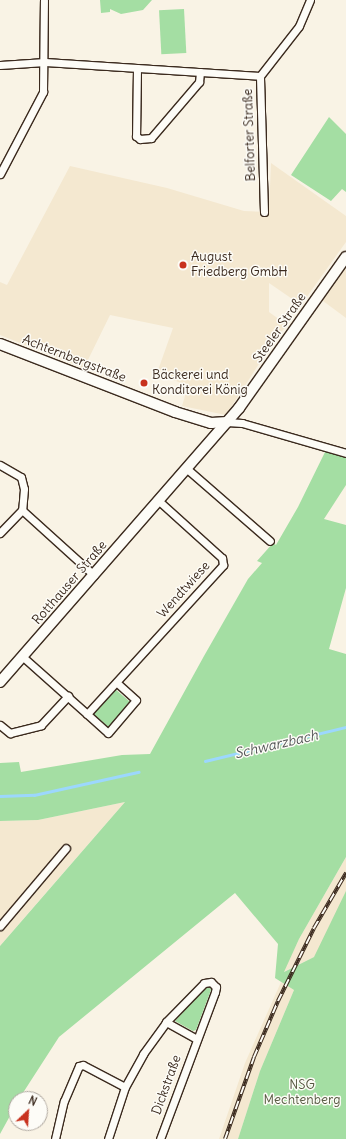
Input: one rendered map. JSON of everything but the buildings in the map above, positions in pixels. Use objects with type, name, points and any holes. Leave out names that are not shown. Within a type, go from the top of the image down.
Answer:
[{"type":"main road","name":"Steeler Straße","points":[[159,501],[227,422],[346,257]]},
{"type":"main road","name":"Achternbergstraße","points":[[0,344],[175,412],[211,423],[227,422]]},
{"type":"main road","name":"Rotthauser Straße","points":[[0,682],[159,501]]},
{"type":"street","points":[[0,174],[43,92],[45,62],[44,0]]},
{"type":"street","name":"Belforter Straße","points":[[264,212],[260,76],[298,26],[310,0]]},
{"type":"street","points":[[0,65],[45,62],[260,76]]},
{"type":"street","points":[[138,68],[136,136],[140,139],[151,138],[199,82],[200,72]]},
{"type":"street","name":"Achternbergstraße","points":[[227,422],[242,423],[346,454]]},
{"type":"street","points":[[0,465],[21,477],[24,489],[22,510],[0,533]]},
{"type":"street","points":[[186,468],[270,541]]},
{"type":"street","name":"Wendtwiese","points":[[87,714],[117,683],[223,565],[222,558],[159,501]]},
{"type":"street","points":[[22,510],[94,575]]},
{"type":"street","points":[[22,657],[68,696],[108,733],[136,700],[117,683]]},
{"type":"street","points":[[0,725],[10,733],[41,726],[68,696]]},
{"type":"street","points":[[0,926],[66,848]]},
{"type":"street","name":"Dickstraße","points":[[160,1139],[216,988],[211,982],[204,983],[166,1022]]},
{"type":"street","points":[[108,1139],[126,1087],[143,1054],[166,1022],[197,1039]]},
{"type":"street","points":[[54,1139],[64,1101],[79,1066],[83,1065],[126,1087]]},
{"type":"shaded area","points":[[271,163],[346,216],[346,242],[301,305],[269,283],[269,312],[287,325],[273,342],[226,415],[182,406],[188,386],[157,373],[173,328],[110,315],[84,368],[0,335],[0,282],[7,285],[70,166],[167,188],[244,211],[269,212]]},
{"type":"shaded area","points":[[346,261],[346,318],[319,298]]},
{"type":"shaded area","points":[[125,802],[0,946],[0,821],[38,820]]},
{"type":"shaded area","points":[[346,857],[346,900],[316,956],[283,972],[299,939]]},
{"type":"shaded area","points":[[281,982],[294,990],[260,1071],[238,1139],[219,1139],[245,1063]]},
{"type":"green space","points":[[100,0],[152,0],[143,10],[121,14],[110,9],[110,12],[101,13]]},
{"type":"green space","points":[[184,9],[186,53],[161,54],[159,10]]},
{"type":"green space","points":[[329,117],[346,134],[346,192],[342,189],[331,201],[291,175]]},
{"type":"green space","name":"NSG Mechtenberg","points":[[327,448],[346,454],[346,485],[324,519],[346,525],[346,588],[329,649],[346,654],[346,857],[299,939],[284,972],[314,957],[346,891],[346,1139],[238,1139],[260,1071],[294,990],[275,978],[278,944],[235,893],[59,1037],[24,1091],[8,1091],[8,1120],[0,1134],[0,946],[125,802],[38,820],[0,821],[0,763],[19,762],[21,772],[122,755],[150,754],[248,579],[262,563],[257,561],[273,543],[276,545],[298,507]]},
{"type":"green space","points":[[115,689],[130,702],[108,727],[93,714]]},
{"type":"green space","points":[[206,987],[210,987],[211,990],[196,1030],[193,1031],[175,1021]]},
{"type":"waterway","name":"Schwarzbach","points":[[205,761],[346,727]]},
{"type":"waterway","name":"Schwarzbach","points":[[0,796],[34,795],[138,772]]},
{"type":"railway","points":[[225,1139],[254,1057],[278,1001],[314,928],[346,873]]},
{"type":"place","name":"August Friedberg GmbH","points":[[183,265]]},
{"type":"place","name":"Bäckerei und Konditorei König","points":[[144,383]]}]
